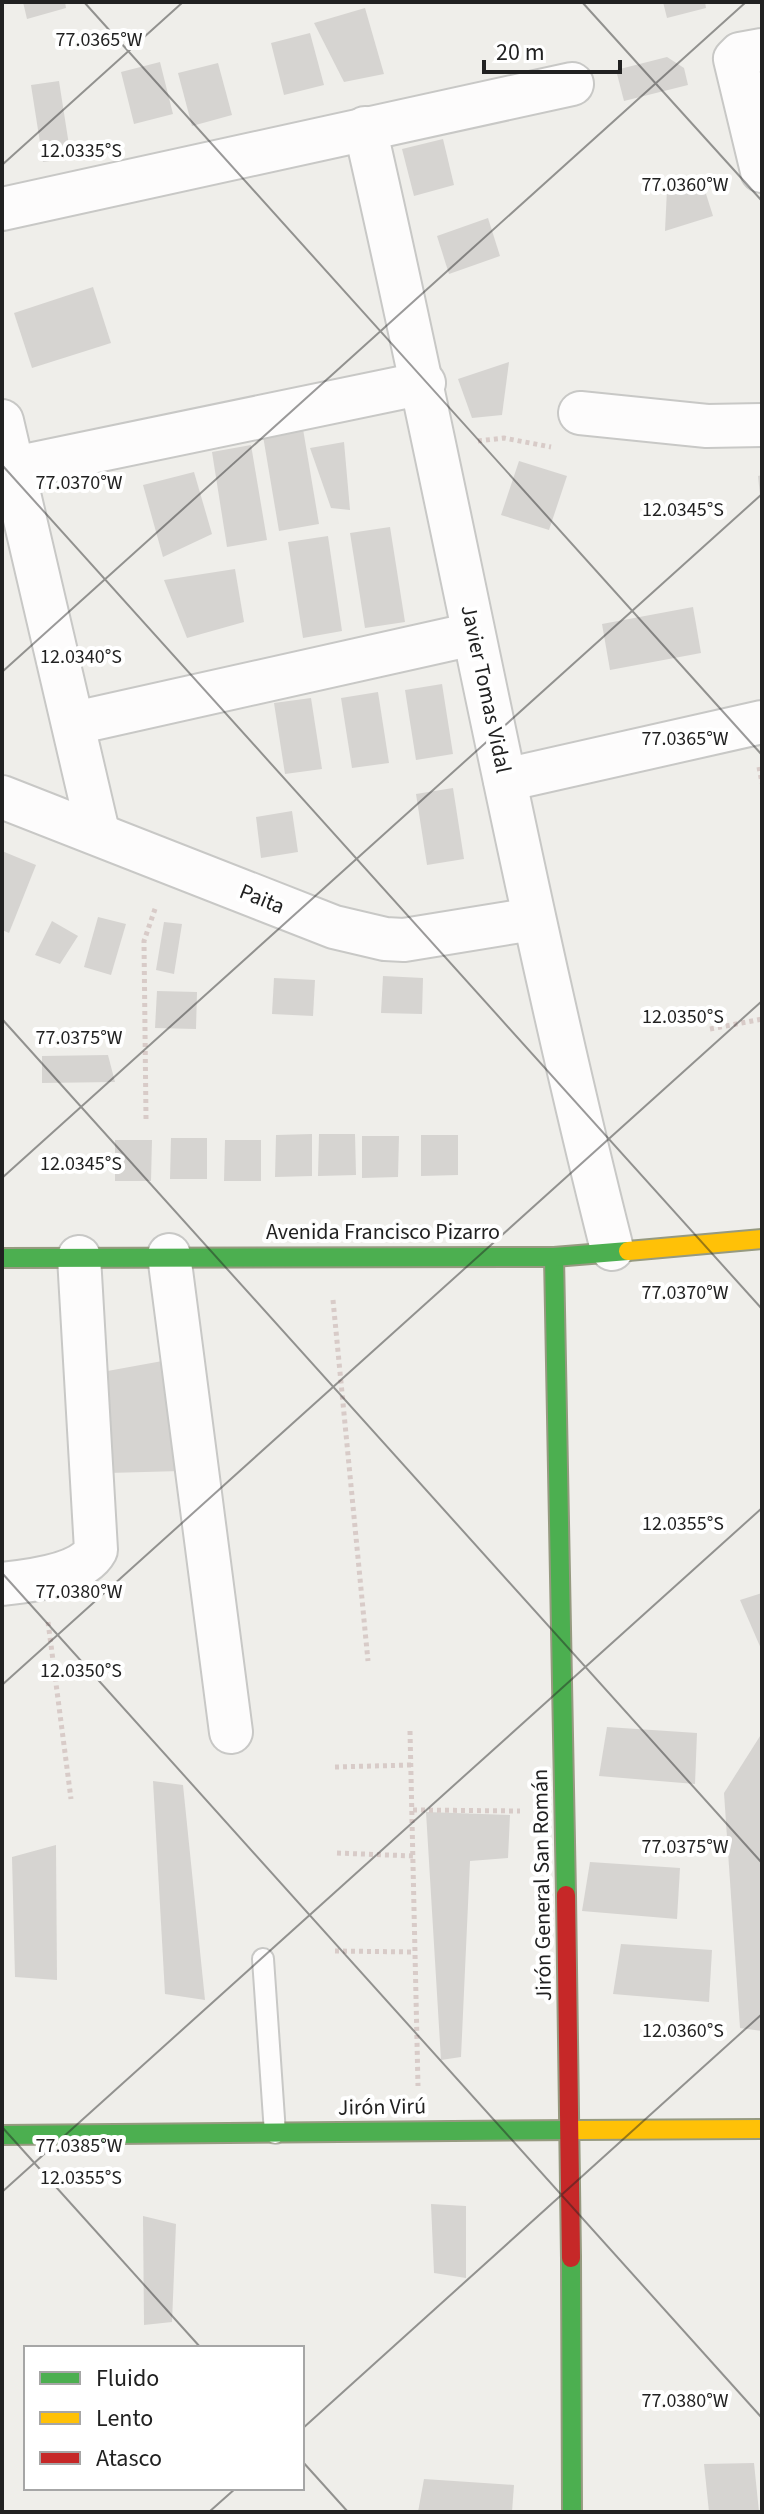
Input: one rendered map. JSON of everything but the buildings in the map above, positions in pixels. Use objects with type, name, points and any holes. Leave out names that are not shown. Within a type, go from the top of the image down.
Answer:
[{"type":"main road","name":"Avenida Francisco Pizarro","points":[[2,1258],[169,1255],[554,1257],[612,1249],[762,1239]]},
{"type":"main road","name":"Jirón General San Román","points":[[554,1257],[571,2130],[572,2512]]},
{"type":"main road","name":"Jirón Virú","points":[[2,2135],[762,2129]]},
{"type":"street","points":[[750,53],[735,59],[762,171]]},
{"type":"street","points":[[2,209],[572,84]]},
{"type":"street","name":"Javier Tomas Vidal","points":[[365,128],[424,383],[533,919],[612,1249]]},
{"type":"street","points":[[14,468],[424,383]]},
{"type":"street","points":[[580,413],[707,426],[762,425]]},
{"type":"street","points":[[2,421],[98,832]]},
{"type":"street","points":[[75,723],[473,634]]},
{"type":"street","points":[[505,780],[762,722]]},
{"type":"street","name":"Paita","points":[[2,797],[98,832],[334,927],[385,939],[404,940],[533,919]]},
{"type":"street","points":[[169,1255],[231,1732]]},
{"type":"street","points":[[2,1584],[43,1580],[91,1560],[96,1550],[79,1257]]},
{"type":"lane","points":[[263,1959],[275,2133]]},
{"type":"path","points":[[436,446],[504,438],[558,448]]},
{"type":"path","points":[[146,1119],[144,941],[171,862]]},
{"type":"path","points":[[710,1029],[762,1019]]},
{"type":"path","points":[[328,1256],[368,1661]]},
{"type":"path","points":[[43,1580],[71,1799]]},
{"type":"path","points":[[410,1731],[419,2131]]},
{"type":"path","points":[[335,1767],[411,1765]]},
{"type":"path","points":[[413,1810],[565,1812]]},
{"type":"path","points":[[337,1853],[413,1856]]},
{"type":"path","points":[[335,1951],[415,1952]]},
{"type":"traffic: fast","points":[[2,1258],[554,1257],[628,1251]]},
{"type":"traffic: fast","points":[[554,1257],[566,1895]]},
{"type":"traffic: fast","points":[[2,2135],[576,2130]]},
{"type":"traffic: fast","points":[[571,2258],[572,2512]]},
{"type":"traffic: slow","points":[[628,1251],[762,1239]]},
{"type":"traffic: slow","points":[[576,2130],[762,2129]]},
{"type":"traffic: jam","points":[[566,1895],[571,2258]]}]
